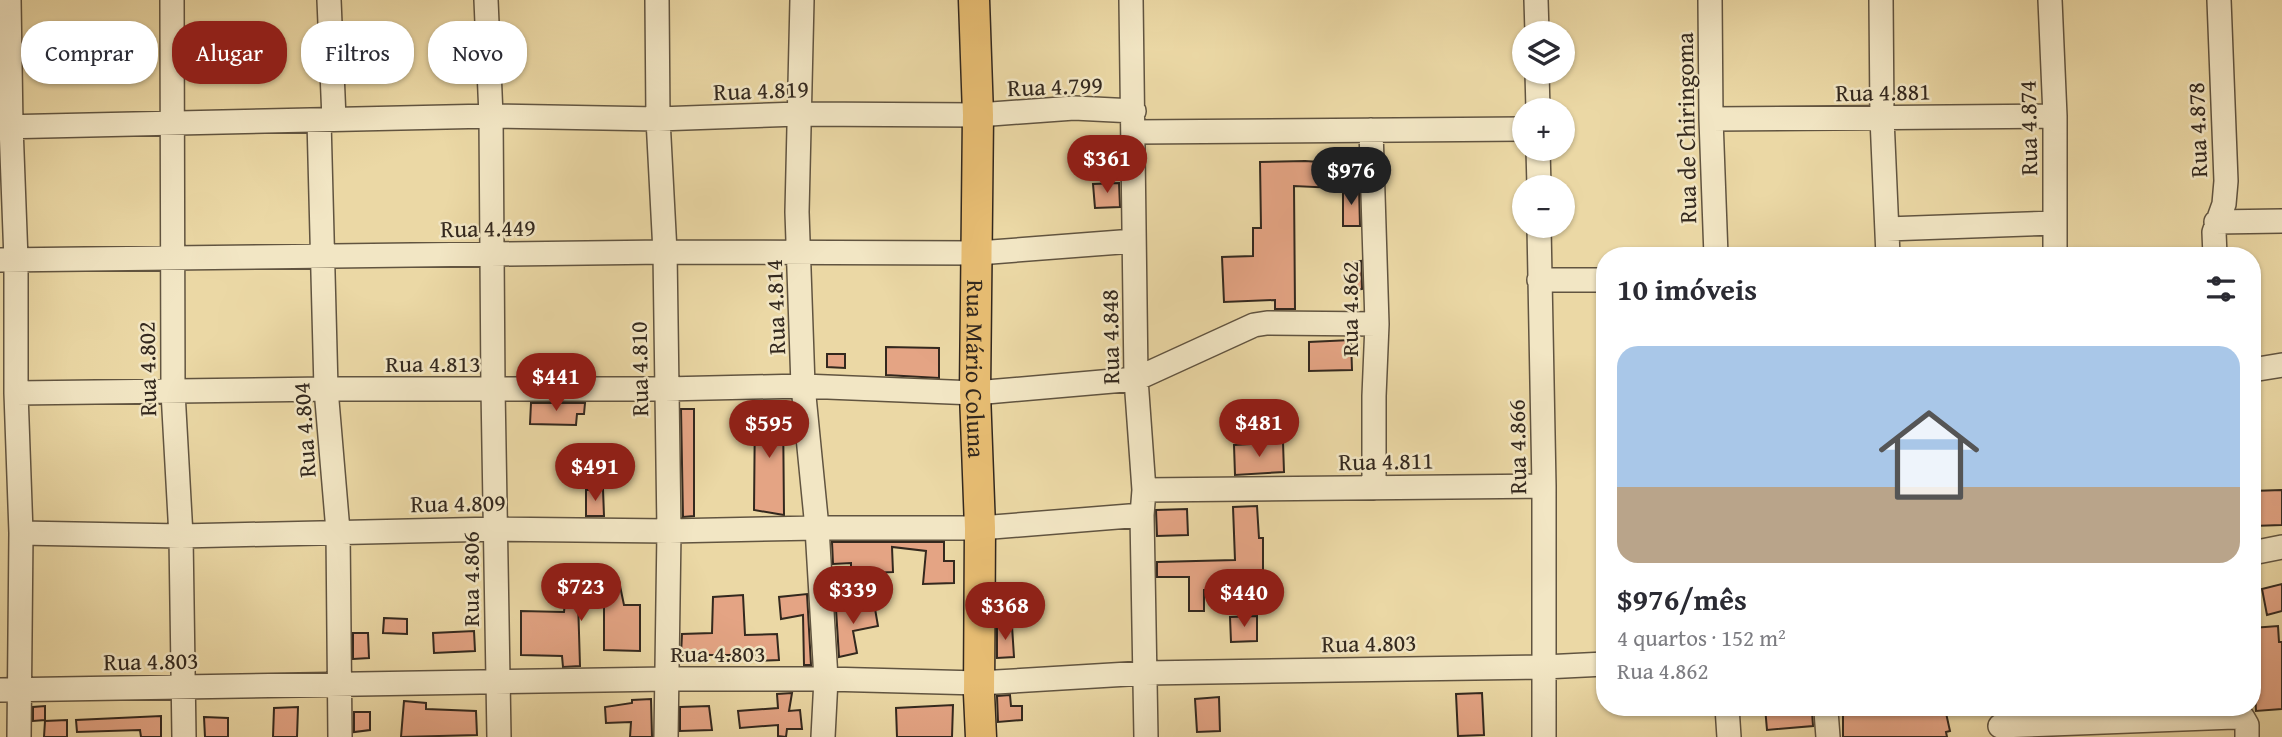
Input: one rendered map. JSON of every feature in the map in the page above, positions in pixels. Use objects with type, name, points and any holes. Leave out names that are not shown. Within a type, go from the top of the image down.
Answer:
[{"type":"main road","name":"Rua Mário Coluna","points":[[974,0],[978,115],[975,393],[980,528],[981,737]]},
{"type":"street","points":[[9,0],[5,127],[8,260],[21,533],[9,690],[19,737]]},
{"type":"street","name":"Rua 4.802","points":[[172,0],[173,393],[181,536],[184,737]]},
{"type":"street","name":"Rua 4.804","points":[[329,0],[321,256],[326,389],[338,531],[340,737]]},
{"type":"street","name":"Rua 4.806","points":[[486,0],[492,116],[499,737]]},
{"type":"street","name":"Rua 4.810","points":[[657,0],[665,251],[669,531],[666,737]]},
{"type":"street","name":"Rua 4.814","points":[[802,0],[797,212],[803,386],[817,528],[826,679],[823,737]]},
{"type":"street","name":"Rua 4.848","points":[[1131,0],[1136,379],[1144,490],[1142,515],[1146,737]]},
{"type":"street","points":[[1536,0],[1537,21]]},
{"type":"street","name":"Rua de Chiringoma","points":[[1710,0],[1716,247]]},
{"type":"street","points":[[1881,0],[1882,118],[1888,247]]},
{"type":"street","name":"Rua 4.874","points":[[2050,0],[2055,116],[2055,247]]},
{"type":"street","name":"Rua 4.878","points":[[2215,247],[2216,222],[2224,204],[2225,181],[2219,0]]},
{"type":"street","name":"Rua 4.799","points":[[978,115],[1074,108],[1134,122],[1371,130],[1512,128]]},
{"type":"street","name":"Rua 4.819","points":[[5,127],[173,121],[492,116],[659,119],[799,114],[978,115]]},
{"type":"street","name":"Rua 4.881","points":[[1711,119],[2055,116]]},
{"type":"street","name":"Rua 4.862","points":[[1371,130],[1377,324],[1374,488]]},
{"type":"street","points":[[2216,222],[2282,221]]},
{"type":"street","points":[[1887,229],[2055,223]]},
{"type":"street","name":"Rua 4.866","points":[[1539,238],[1544,486],[1544,737]]},
{"type":"street","name":"Rua 4.449","points":[[8,260],[665,251],[978,253],[1134,241]]},
{"type":"street","points":[[1539,280],[1596,280]]},
{"type":"street","name":"Rua 4.813","points":[[16,393],[803,386],[975,393],[1136,379],[1254,325],[1377,324]]},
{"type":"street","points":[[2261,368],[2282,365]]},
{"type":"street","name":"Rua 4.811","points":[[1144,490],[1544,486]]},
{"type":"street","name":"Rua 4.809","points":[[21,533],[181,536],[497,529],[669,531],[980,528],[1142,515]]},
{"type":"street","points":[[2261,550],[2282,547]]},
{"type":"street","name":"Rua 4.803","points":[[9,690],[667,679],[979,683],[1145,673],[1596,664]]},
{"type":"street","points":[[1728,716],[1729,737]]},
{"type":"street","points":[[1826,716],[1828,737]]},
{"type":"street","points":[[2000,726],[2076,730],[2234,717],[2243,718],[2246,722],[2247,737]]},
{"type":"building","points":[[1260,162],[1335,163],[1336,188],[1294,186],[1295,309],[1275,309],[1275,300],[1224,302],[1222,257],[1253,256],[1253,228],[1261,228]]},
{"type":"building","points":[[1119,183],[1120,207],[1095,208],[1093,184]]},
{"type":"building","points":[[1343,188],[1359,188],[1360,226],[1343,226]]},
{"type":"building","points":[[1361,261],[1362,289],[1357,290],[1353,262]]},
{"type":"building","points":[[1351,340],[1352,370],[1309,371],[1309,342]]},
{"type":"building","points":[[886,347],[939,348],[939,378],[886,375]]},
{"type":"building","points":[[827,354],[845,354],[845,368],[827,367]]},
{"type":"building","points":[[531,403],[585,403],[584,414],[577,414],[576,425],[530,424]]},
{"type":"building","points":[[755,405],[783,407],[784,515],[754,510]]},
{"type":"building","points":[[681,409],[694,409],[694,516],[683,517]]},
{"type":"building","points":[[1283,442],[1284,472],[1235,475],[1234,445]]},
{"type":"building","points":[[603,489],[604,516],[586,516],[586,490]]},
{"type":"building","points":[[2282,490],[2282,525],[2261,526],[2261,491]]},
{"type":"building","points":[[1257,506],[1259,538],[1263,538],[1263,574],[1226,574],[1227,589],[1204,590],[1204,611],[1189,611],[1189,577],[1157,577],[1157,562],[1235,560],[1233,507]]},
{"type":"building","points":[[1187,509],[1188,535],[1157,536],[1156,510]]},
{"type":"building","points":[[832,542],[944,542],[944,561],[954,561],[954,583],[923,584],[926,551],[892,547],[893,572],[851,574],[851,563],[833,564]]},
{"type":"building","points":[[568,572],[578,572],[578,582],[619,581],[624,605],[640,605],[640,651],[604,650],[604,599],[578,600],[580,666],[563,667],[562,656],[521,655],[521,611],[564,612]]},
{"type":"building","points":[[2282,584],[2282,611],[2267,615],[2262,589]]},
{"type":"building","points":[[807,594],[811,665],[804,665],[803,615],[781,619],[779,597]]},
{"type":"building","points":[[743,595],[745,635],[777,634],[779,660],[759,661],[759,655],[681,655],[682,634],[712,633],[713,597]]},
{"type":"building","points":[[874,603],[878,626],[853,631],[857,653],[839,657],[836,609]]},
{"type":"building","points":[[1257,616],[1257,641],[1231,642],[1230,617]]},
{"type":"building","points":[[384,618],[407,619],[407,634],[383,633]]},
{"type":"building","points":[[1012,626],[1014,657],[997,658],[997,627]]},
{"type":"building","points":[[2278,626],[2279,642],[2282,642],[2282,709],[2261,711],[2261,627]]},
{"type":"building","points":[[474,631],[475,651],[434,653],[433,633]]},
{"type":"building","points":[[353,633],[368,633],[369,658],[353,659]]},
{"type":"building","points":[[792,693],[789,711],[800,710],[802,729],[787,729],[786,737],[778,736],[778,725],[740,728],[738,711],[778,708],[777,694]]},
{"type":"building","points":[[1482,693],[1484,735],[1458,736],[1456,694]]},
{"type":"building","points":[[1010,695],[1011,706],[1022,706],[1022,720],[998,722],[997,696]]},
{"type":"building","points":[[1219,697],[1220,731],[1197,732],[1195,699]]},
{"type":"building","points":[[651,699],[652,737],[630,737],[631,722],[606,723],[605,707],[632,703],[632,700]]},
{"type":"building","points":[[404,701],[426,703],[426,709],[476,711],[477,735],[401,737]]},
{"type":"building","points":[[953,705],[952,737],[897,737],[896,708]]},
{"type":"building","points":[[45,706],[45,720],[33,721],[33,707]]},
{"type":"building","points":[[709,706],[712,730],[680,731],[680,707]]},
{"type":"building","points":[[298,707],[297,737],[273,737],[274,708]]},
{"type":"building","points":[[354,712],[370,712],[370,730],[354,732]]},
{"type":"building","points":[[161,716],[161,737],[141,737],[140,730],[77,732],[76,720]]},
{"type":"building","points":[[1766,716],[1812,716],[1813,726],[1767,730]]},
{"type":"building","points":[[1843,716],[1947,716],[1950,731],[1946,732],[1947,737],[1843,737]]},
{"type":"building","points":[[204,717],[228,718],[228,737],[205,737]]},
{"type":"building","points":[[67,720],[67,737],[44,737],[45,721]]}]
